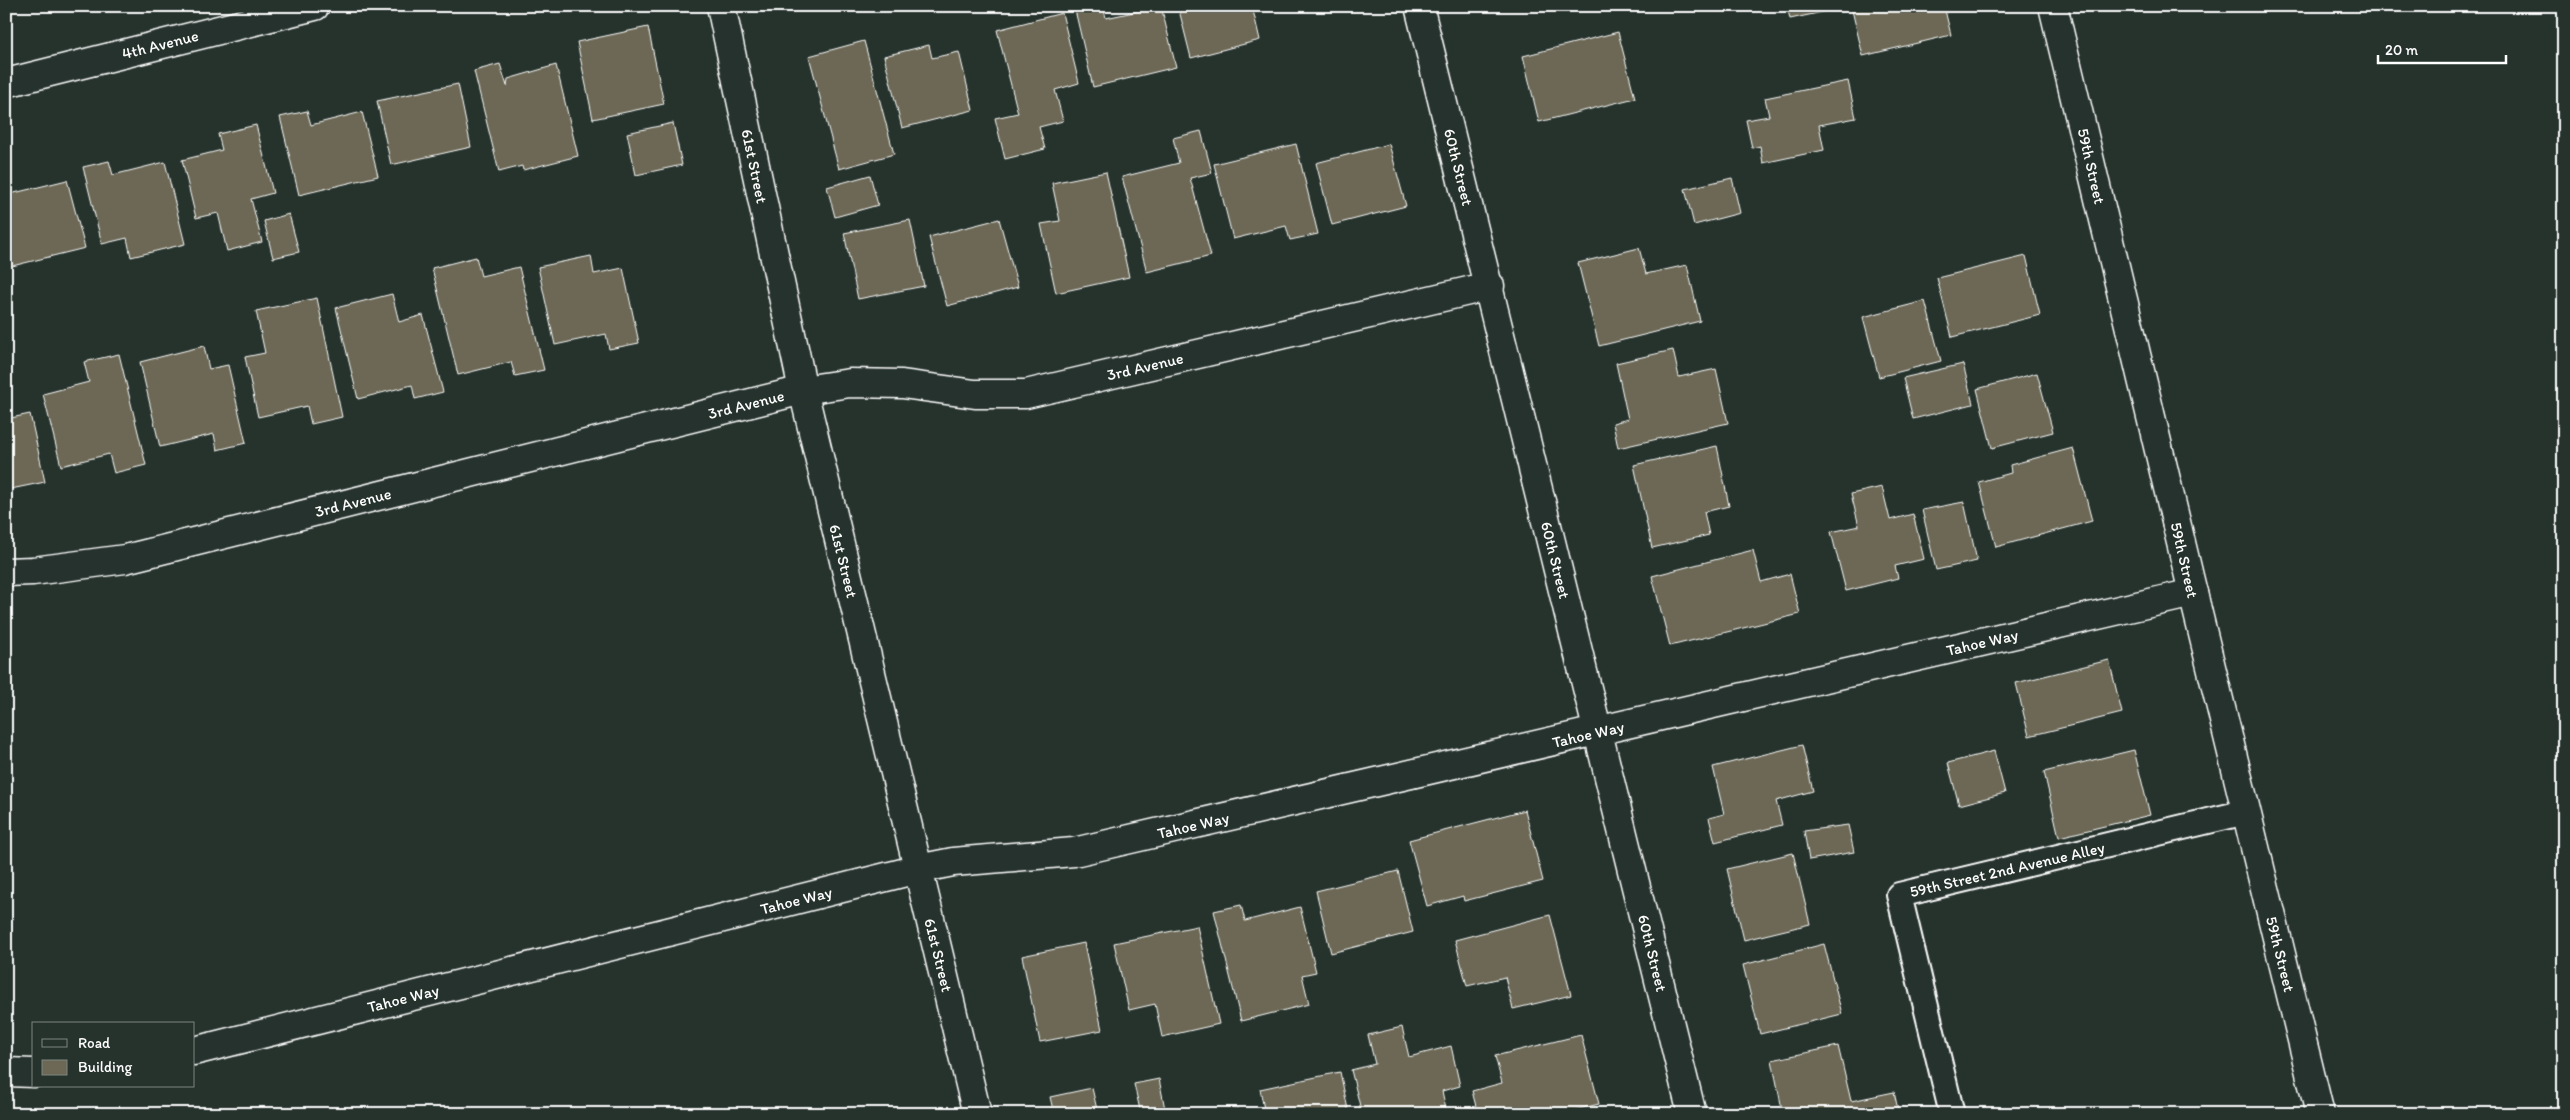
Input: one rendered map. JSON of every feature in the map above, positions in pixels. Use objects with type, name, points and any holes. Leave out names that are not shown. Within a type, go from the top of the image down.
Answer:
[{"type":"street","name":"4th Avenue","points":[[6,83],[315,6]]},
{"type":"street","name":"61st Street","points":[[720,6],[803,390],[977,1114]]},
{"type":"street","name":"60th Street","points":[[1419,6],[1490,286],[1692,1114]]},
{"type":"street","name":"59th Street","points":[[2053,6],[2320,1114]]},
{"type":"street","name":"3rd Avenue","points":[[6,572],[33,571],[125,558],[803,390],[850,383],[902,384],[975,394],[1026,394],[1490,286]]},
{"type":"street","name":"Tahoe Way","points":[[195,1051],[918,870],[954,862],[1074,852],[2193,593]]},
{"type":"street","points":[[6,1072],[32,1073]]},
{"type":"lane","name":"59th Street 2nd Avenue Alley","points":[[1952,1114],[1899,895],[2246,812]]},
{"type":"building","points":[[1092,6],[1103,6],[1106,18],[1161,6],[1176,67],[1093,87],[1075,10]]},
{"type":"building","points":[[1178,6],[1252,6],[1260,40],[1191,58]]},
{"type":"building","points":[[1787,6],[1831,6],[1832,10],[1790,19]]},
{"type":"building","points":[[1851,6],[1944,6],[1951,35],[1863,56]]},
{"type":"building","points":[[1062,13],[1079,83],[1055,90],[1063,121],[1039,127],[1045,149],[1005,159],[995,118],[1018,113],[997,30]]},
{"type":"building","points":[[648,27],[664,104],[593,119],[577,42]]},
{"type":"building","points":[[1618,32],[1635,98],[1539,122],[1523,56]]},
{"type":"building","points":[[864,41],[894,154],[839,169],[809,56]]},
{"type":"building","points":[[929,45],[932,58],[959,52],[973,110],[902,128],[884,56]]},
{"type":"building","points":[[500,64],[507,86],[508,79],[556,65],[578,156],[523,170],[522,166],[499,172],[474,71]]},
{"type":"building","points":[[1848,81],[1856,118],[1819,125],[1824,150],[1763,163],[1760,146],[1752,148],[1746,120],[1769,116],[1765,98]]},
{"type":"building","points":[[458,84],[471,147],[391,165],[377,101]]},
{"type":"building","points":[[307,111],[311,125],[362,112],[378,176],[299,195],[280,117]]},
{"type":"building","points":[[673,123],[682,165],[636,175],[627,133]]},
{"type":"building","points":[[256,125],[273,193],[251,199],[262,242],[227,251],[218,213],[196,218],[182,160],[222,150],[218,134]]},
{"type":"building","points":[[1201,131],[1212,173],[1190,178],[1211,256],[1147,272],[1122,177],[1179,163],[1173,138]]},
{"type":"building","points":[[1296,144],[1318,234],[1290,240],[1286,226],[1233,239],[1214,164]]},
{"type":"building","points":[[1389,144],[1406,206],[1332,225],[1316,163]]},
{"type":"building","points":[[109,161],[113,175],[165,162],[185,244],[131,257],[127,238],[102,244],[83,167]]},
{"type":"building","points":[[1106,172],[1129,277],[1056,293],[1041,224],[1060,221],[1052,183]]},
{"type":"building","points":[[870,175],[878,205],[835,217],[827,187]]},
{"type":"building","points":[[1732,178],[1740,213],[1694,225],[1685,189]]},
{"type":"building","points":[[67,180],[85,248],[8,267],[6,259],[6,195]]},
{"type":"building","points":[[289,214],[299,252],[273,258],[264,221]]},
{"type":"building","points":[[999,219],[1018,287],[947,306],[929,237]]},
{"type":"building","points":[[910,220],[924,286],[858,299],[844,233]]},
{"type":"building","points":[[1639,248],[1646,274],[1687,265],[1700,321],[1599,346],[1578,263]]},
{"type":"building","points":[[591,256],[594,274],[623,268],[639,343],[609,349],[606,334],[555,345],[538,267]]},
{"type":"building","points":[[2026,256],[2040,315],[1952,337],[1937,278]]},
{"type":"building","points":[[476,257],[481,276],[519,267],[544,370],[515,376],[511,362],[458,375],[432,268]]},
{"type":"building","points":[[392,294],[399,322],[423,315],[443,392],[415,399],[412,385],[358,399],[336,308]]},
{"type":"building","points":[[317,298],[342,417],[311,424],[307,406],[258,417],[245,357],[265,353],[256,311]]},
{"type":"building","points":[[1925,301],[1941,361],[1879,377],[1863,317]]},
{"type":"building","points":[[204,346],[209,369],[228,365],[246,443],[217,450],[214,434],[160,447],[140,362]]},
{"type":"building","points":[[1673,350],[1679,377],[1716,369],[1728,423],[1618,448],[1613,423],[1628,419],[1616,363]]},
{"type":"building","points":[[119,354],[146,465],[114,473],[109,454],[61,466],[43,394],[89,382],[84,362]]},
{"type":"building","points":[[1963,364],[1973,404],[1913,419],[1903,378]]},
{"type":"building","points":[[2037,373],[2053,432],[1992,448],[1977,389]]},
{"type":"building","points":[[30,414],[45,482],[6,490],[6,419]]},
{"type":"building","points":[[1717,446],[1729,506],[1704,512],[1709,535],[1652,548],[1634,465]]},
{"type":"building","points":[[2073,448],[2092,521],[1996,547],[1979,482],[2011,473],[2010,465]]},
{"type":"building","points":[[1882,487],[1890,520],[1913,514],[1924,559],[1895,566],[1898,578],[1846,591],[1831,532],[1859,526],[1851,494]]},
{"type":"building","points":[[1964,502],[1977,561],[1936,570],[1922,510]]},
{"type":"building","points":[[1753,550],[1761,582],[1790,574],[1800,614],[1670,646],[1652,576]]},
{"type":"building","points":[[2109,660],[2122,713],[2029,736],[2016,683]]},
{"type":"building","points":[[1802,745],[1813,791],[1776,801],[1782,825],[1715,842],[1709,818],[1724,814],[1713,767]]},
{"type":"building","points":[[2134,750],[2150,815],[2059,837],[2044,772]]},
{"type":"building","points":[[1994,751],[2005,793],[1959,805],[1948,763]]},
{"type":"building","points":[[1525,810],[1543,881],[1464,901],[1463,896],[1427,906],[1409,840]]},
{"type":"building","points":[[1848,825],[1854,852],[1809,860],[1804,831]]},
{"type":"building","points":[[1793,853],[1810,924],[1744,940],[1727,869]]},
{"type":"building","points":[[1398,871],[1413,932],[1331,953],[1316,891]]},
{"type":"building","points":[[1241,905],[1245,921],[1300,907],[1316,972],[1302,975],[1309,1004],[1241,1021],[1214,911]]},
{"type":"building","points":[[1550,915],[1571,995],[1513,1009],[1505,977],[1467,986],[1455,940]]},
{"type":"building","points":[[1197,926],[1219,1024],[1162,1037],[1155,1004],[1129,1010],[1114,943]]},
{"type":"building","points":[[1084,943],[1102,1030],[1040,1042],[1022,956]]},
{"type":"building","points":[[1824,944],[1842,1014],[1760,1034],[1743,965]]},
{"type":"building","points":[[1402,1027],[1409,1057],[1451,1046],[1460,1086],[1442,1091],[1447,1114],[1362,1114],[1351,1070],[1375,1064],[1368,1035]]},
{"type":"building","points":[[1581,1035],[1599,1104],[1559,1114],[1478,1114],[1472,1091],[1502,1083],[1495,1056]]},
{"type":"building","points":[[1838,1046],[1851,1101],[1894,1092],[1899,1114],[1832,1114],[1832,1111],[1819,1114],[1783,1114],[1772,1060]]},
{"type":"building","points":[[1340,1072],[1349,1114],[1265,1114],[1260,1089]]},
{"type":"building","points":[[1159,1079],[1166,1114],[1141,1114],[1134,1084]]},
{"type":"building","points":[[1092,1088],[1098,1114],[1054,1114],[1050,1097]]},
{"type":"building","points":[[1238,1109],[1239,1114],[1217,1114]]}]
